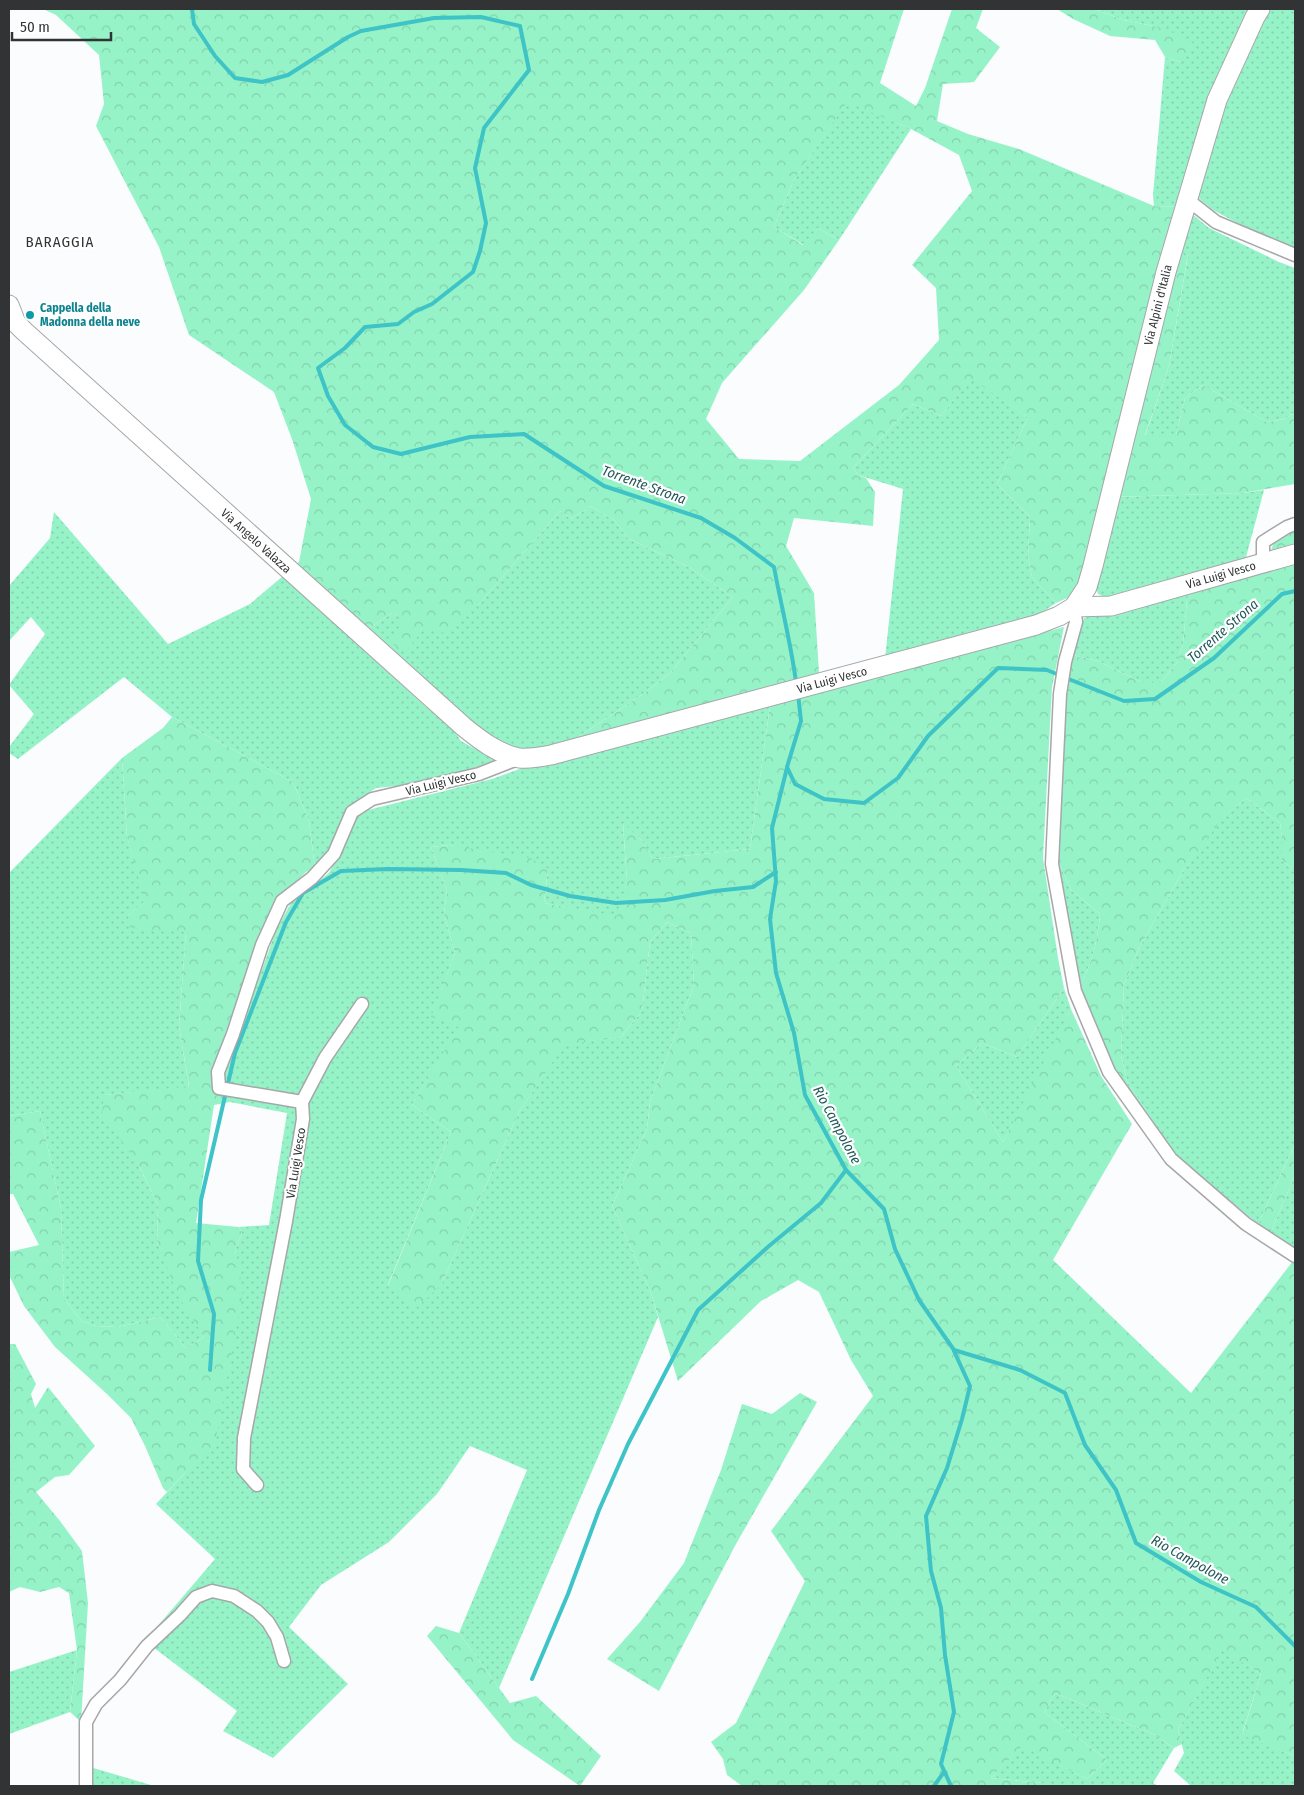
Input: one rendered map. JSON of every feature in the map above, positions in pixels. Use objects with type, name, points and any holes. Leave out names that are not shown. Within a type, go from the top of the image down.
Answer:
[{"type":"street","name":"Via Alpini d'Italia","points":[[1074,607],[1087,587],[1093,566],[1166,272],[1218,100],[1254,16],[1260,9]]},
{"type":"street","points":[[1188,200],[1216,222],[1295,255]]},
{"type":"street","name":"Via Angelo Valazza","points":[[9,305],[16,323],[24,331],[464,727],[493,748],[520,758]]},
{"type":"street","points":[[1263,563],[1263,542],[1295,524]]},
{"type":"street","name":"Via Luigi Vesco","points":[[258,1485],[243,1469],[244,1438],[286,1221],[303,1119],[302,1102],[219,1088],[218,1072],[234,1034],[262,945],[282,901],[312,878],[334,854],[352,812],[372,799],[479,774],[520,758],[551,755],[1036,625],[1059,616],[1074,607],[1111,606],[1295,554]]},
{"type":"street","points":[[1074,607],[1076,622],[1064,662],[1060,694],[1052,864],[1075,991],[1109,1072],[1171,1159],[1246,1224],[1295,1256]]},
{"type":"street","points":[[302,1102],[326,1058],[362,1004]]},
{"type":"street","points":[[86,1786],[86,1722],[96,1704],[120,1680],[147,1646],[196,1597],[212,1591],[227,1594],[234,1596],[257,1611],[268,1622],[277,1637],[284,1661]]},
{"type":"green space","points":[[43,9],[904,9],[880,83],[916,106],[925,88],[952,9],[983,9],[976,28],[1000,47],[974,82],[943,84],[937,121],[968,134],[1019,149],[1154,206],[1177,207],[1076,594],[1056,603],[1032,577],[1028,556],[1030,517],[997,484],[1028,417],[970,378],[941,416],[913,404],[853,468],[858,475],[866,478],[875,492],[873,526],[794,518],[786,546],[814,593],[819,673],[563,747],[643,694],[670,673],[733,597],[689,567],[629,539],[614,520],[591,506],[571,519],[560,511],[479,604],[445,633],[424,629],[405,652],[391,643],[403,619],[392,613],[366,630],[293,567],[299,562],[311,499],[292,439],[274,392],[189,335],[159,247],[96,126],[104,104],[99,55],[56,15]],"holes":[[[847,102],[911,129],[959,155],[972,191],[912,265],[936,288],[939,340],[899,385],[800,461],[739,459],[706,419],[722,383],[804,290],[839,240],[818,228],[803,245],[774,227],[794,180]]]},
{"type":"green space","points":[[1057,9],[1094,9],[1124,20],[1158,27],[1182,36],[1193,43],[1181,62],[1165,57],[1155,40],[1110,36],[1073,19]]},
{"type":"green space","points":[[1094,9],[1251,9],[1233,42],[1224,66],[1177,207],[1154,206],[1153,195],[1165,57],[1181,62],[1158,27],[1124,20]]},
{"type":"green space","points":[[1268,9],[1295,9],[1295,249],[1267,239],[1213,210],[1196,196],[1228,93]]},
{"type":"green space","points":[[847,101],[911,129],[839,240],[818,228],[804,245],[774,227],[794,180]]},
{"type":"green space","points":[[1191,213],[1209,228],[1295,268],[1295,412],[1285,419],[1267,422],[1203,385],[1185,398],[1176,435],[1145,436],[1169,366],[1188,255],[1179,251]]},
{"type":"green space","points":[[1179,251],[1188,254],[1169,366],[1145,435],[1176,435],[1185,398],[1203,385],[1267,422],[1285,419],[1295,412],[1295,484],[1243,493],[1115,497]]},
{"type":"green space","points":[[970,377],[1028,417],[997,484],[1030,517],[1028,556],[1032,577],[1056,603],[1038,615],[885,659],[903,489],[858,475],[853,468],[913,404],[941,416]]},
{"type":"green space","points":[[1264,490],[1245,561],[1107,598],[1098,594],[1095,585],[1115,497],[1243,493]]},
{"type":"green space","points":[[591,506],[614,520],[629,539],[689,567],[733,597],[670,673],[643,694],[563,747],[518,750],[488,737],[366,630],[392,613],[424,629],[479,604],[560,511],[571,519]]},
{"type":"green space","points":[[54,512],[168,644],[250,604],[283,576],[426,707],[453,729],[461,741],[497,761],[417,784],[376,788],[351,805],[326,856],[315,868],[309,821],[293,782],[172,717],[124,677],[18,759],[9,753],[9,747],[34,714],[9,685],[45,634],[31,617],[9,641],[9,586],[50,538]]},
{"type":"green space","points":[[1295,530],[1295,550],[1269,557],[1274,541]]},
{"type":"green space","points":[[1295,561],[1295,872],[1282,860],[1280,823],[1246,798],[1222,819],[1183,871],[1139,948],[1124,985],[1121,1055],[1127,1081],[1172,1154],[1117,1075],[1078,990],[1087,972],[1093,953],[1098,934],[1100,914],[1071,890],[1058,860],[1065,692],[1072,655],[1098,661],[1141,682],[1161,682],[1176,664],[1183,645],[1187,599],[1197,588]]},
{"type":"green space","points":[[1197,588],[1187,599],[1183,645],[1176,664],[1161,682],[1141,682],[1098,661],[1072,655],[1084,618]]},
{"type":"green space","points":[[1064,627],[1052,687],[1043,858],[1064,988],[1017,1057],[982,1043],[956,1066],[1003,1142],[1071,1009],[1101,1076],[1132,1124],[1053,1260],[1191,1393],[1293,1261],[1295,1263],[1295,1756],[1242,1735],[1261,1674],[1222,1650],[1178,1730],[1182,1744],[1174,1748],[1155,1735],[1055,1693],[1044,1712],[1107,1760],[1087,1779],[1022,1746],[991,1778],[1043,1783],[1042,1786],[742,1786],[727,1775],[723,1759],[711,1742],[736,1723],[805,1581],[771,1531],[873,1396],[851,1360],[819,1292],[798,1280],[761,1301],[678,1381],[651,1293],[612,1206],[647,1129],[650,1102],[694,985],[691,933],[667,922],[650,942],[642,1011],[621,1037],[564,1045],[519,1112],[441,1285],[415,1309],[388,1286],[451,1132],[412,1105],[459,1026],[431,1017],[455,953],[444,914],[447,891],[431,847],[449,845],[530,858],[548,869],[544,903],[617,916],[627,882],[623,823],[641,840],[653,859],[750,849],[770,706]]},
{"type":"green space","points":[[770,706],[750,849],[653,859],[641,840],[623,824],[627,882],[618,917],[544,903],[548,869],[449,845],[431,847],[447,891],[444,914],[455,953],[432,1016],[460,1026],[412,1105],[451,1132],[388,1285],[441,1285],[519,1112],[564,1044],[621,1037],[642,1011],[650,942],[667,922],[691,933],[694,985],[650,1102],[647,1129],[612,1206],[651,1293],[658,1317],[499,1688],[459,1633],[527,1470],[470,1446],[437,1494],[389,1542],[321,1585],[289,1627],[348,1684],[273,1758],[223,1731],[237,1711],[145,1641],[215,1559],[156,1504],[185,1473],[237,1262],[235,1249],[242,1234],[239,1227],[269,1225],[287,1113],[230,1102],[220,1084],[277,928],[291,903],[329,873],[353,828],[357,815],[368,810],[492,779],[525,767]]},
{"type":"green space","points":[[172,717],[293,782],[309,821],[315,868],[306,872],[275,903],[252,959],[211,1074],[214,1084],[220,1084],[230,1102],[214,1105],[196,1223],[239,1227],[242,1234],[235,1249],[243,1291],[215,1444],[167,1492],[163,1488],[131,1418],[55,1347],[24,1306],[9,1275],[9,1252],[39,1245],[13,1194],[9,1194],[9,1116],[40,1111],[61,1209],[64,1299],[82,1321],[96,1326],[118,1327],[160,1317],[186,1348],[204,1337],[178,1296],[157,1241],[158,1205],[139,1166],[102,1113],[104,1095],[189,1086],[179,1026],[186,932],[130,928],[128,915],[145,901],[127,837],[122,758],[163,728]]},
{"type":"green space","points":[[122,758],[127,837],[146,901],[128,915],[186,932],[179,1026],[189,1087],[104,1095],[158,1205],[157,1242],[204,1337],[186,1348],[160,1317],[118,1327],[96,1326],[82,1321],[64,1299],[61,1209],[40,1111],[9,1116],[9,873]]},
{"type":"green space","points":[[1246,798],[1280,823],[1282,860],[1295,872],[1295,1144],[1258,1224],[1172,1154],[1127,1081],[1121,1055],[1124,985],[1139,948],[1183,871],[1219,821]]},
{"type":"green space","points":[[1058,860],[1071,890],[1100,914],[1098,934],[1093,953],[1087,972],[1078,990]]},
{"type":"green space","points":[[1064,988],[1071,1009],[1043,1068],[1003,1142],[956,1066],[982,1043],[1017,1057]]},
{"type":"green space","points":[[1295,1144],[1295,1175],[1270,1234],[1258,1224]]},
{"type":"green space","points":[[1295,1175],[1295,1250],[1270,1234]]},
{"type":"green space","points":[[9,1344],[15,1344],[36,1384],[31,1394],[35,1408],[48,1387],[95,1446],[69,1475],[55,1477],[36,1492],[82,1551],[88,1603],[81,1722],[70,1712],[77,1650],[69,1593],[59,1587],[40,1592],[20,1587],[9,1592]]},
{"type":"green space","points":[[800,1393],[817,1402],[736,1544],[659,1691],[607,1659],[640,1622],[684,1563],[721,1470],[742,1404],[772,1414]]},
{"type":"green space","points":[[436,1626],[459,1633],[510,1703],[536,1696],[601,1756],[580,1786],[513,1740],[427,1636]]},
{"type":"green space","points":[[1222,1649],[1261,1674],[1242,1734],[1295,1756],[1295,1786],[1191,1786],[1174,1771],[1184,1753],[1178,1730]]},
{"type":"green space","points":[[77,1650],[70,1712],[9,1734],[9,1672]]},
{"type":"green space","points":[[1055,1693],[1155,1735],[1174,1748],[1153,1783],[1158,1786],[1042,1786],[1043,1783],[991,1778],[1022,1745],[1087,1779],[1107,1760],[1044,1712]]},
{"type":"green space","points":[[90,1767],[151,1785],[151,1786],[89,1786]]},
{"type":"waterway","name":"Torrente Strona","points":[[192,9],[194,24],[215,56],[235,78],[262,82],[288,75],[348,37],[361,31],[434,18],[481,17],[520,26],[529,70],[484,128],[475,168],[486,223],[473,272],[432,304],[414,312],[398,324],[365,327],[345,348],[318,368],[328,396],[345,425],[373,447],[401,454],[470,437],[524,434],[604,486],[701,518],[735,538],[774,567],[796,682]]},
{"type":"waterway","name":"Torrente Strona","points":[[1066,678],[1124,701],[1155,699],[1214,658],[1282,594],[1295,591]]},
{"type":"waterway","name":"Torrente Strona","points":[[798,694],[801,721],[787,767],[795,784],[824,799],[864,803],[898,778],[928,736],[998,668],[1047,670],[1059,675]]},
{"type":"waterway","name":"Rio Campolone","points":[[787,768],[772,828],[776,881],[770,919],[776,973],[794,1033],[805,1095],[846,1170],[884,1209],[895,1249],[919,1300],[954,1350],[1020,1370],[1065,1393],[1085,1445],[1116,1490],[1136,1543],[1201,1582],[1256,1607],[1295,1646]]},
{"type":"waterway","points":[[210,1370],[214,1314],[198,1261],[201,1200],[235,1053],[286,922],[303,893],[341,871],[388,869],[461,870],[506,873],[531,885],[570,896],[616,903],[665,900],[715,891],[753,887],[776,872]]},
{"type":"waterway","points":[[532,1679],[568,1594],[599,1510],[628,1444],[698,1310],[769,1246],[821,1203],[846,1170]]},
{"type":"waterway","points":[[951,1786],[941,1764],[954,1712],[945,1655],[941,1608],[931,1571],[926,1516],[947,1468],[970,1386],[954,1351]]},
{"type":"waterway","points":[[934,1786],[944,1772]]},
{"type":"place","name":"Cappella della Madonna della neve","points":[[30,315]]},
{"type":"district","name":"BARAGGIA","points":[[60,242]]}]
